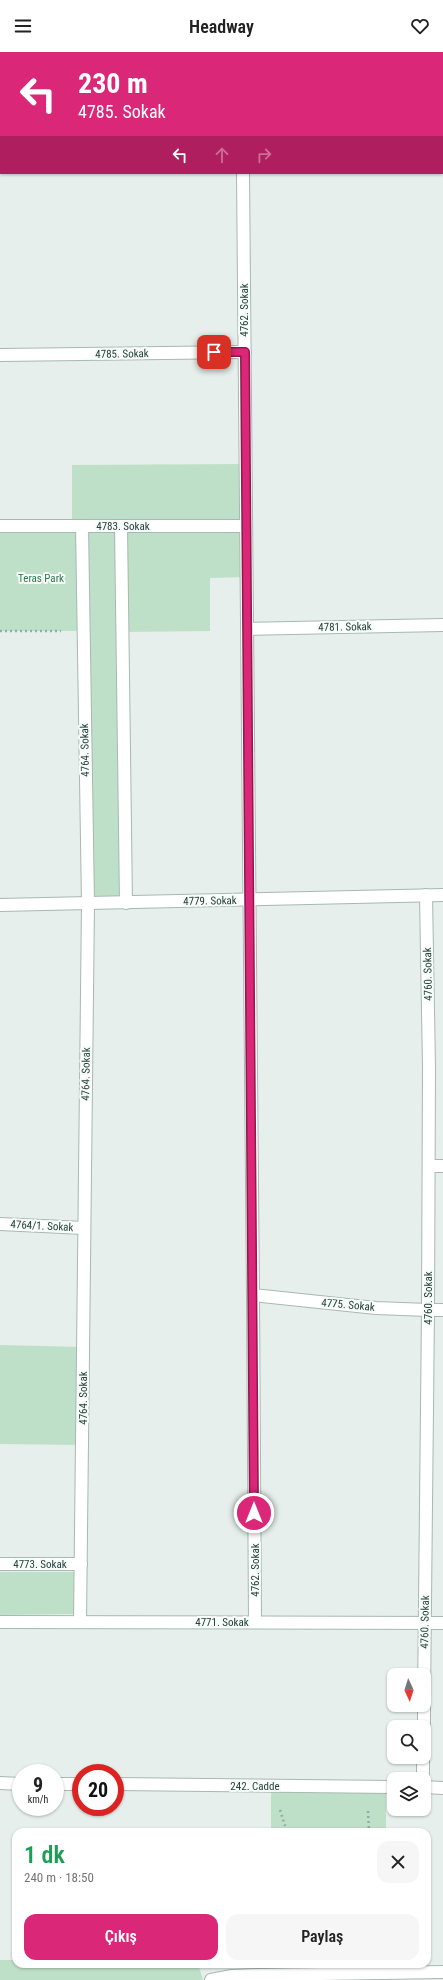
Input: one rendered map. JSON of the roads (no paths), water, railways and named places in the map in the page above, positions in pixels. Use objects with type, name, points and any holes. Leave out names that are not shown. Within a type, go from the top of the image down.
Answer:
[{"type":"street","name":"4762. Sokak","points":[[243,174],[255,1622]]},
{"type":"street","name":"4785. Sokak","points":[[0,355],[245,352]]},
{"type":"street","name":"4783. Sokak","points":[[0,526],[246,526]]},
{"type":"street","name":"4764. Sokak","points":[[80,1622],[88,904],[82,526]]},
{"type":"street","points":[[121,526],[126,903]]},
{"type":"street","name":"4781. Sokak","points":[[247,629],[443,625]]},
{"type":"street","name":"4760. Sokak","points":[[424,1668],[429,1166],[426,895]]},
{"type":"street","name":"4779. Sokak","points":[[0,904],[88,904],[443,895]]},
{"type":"street","points":[[429,1166],[443,1166]]},
{"type":"street","name":"4764/1. Sokak","points":[[0,1224],[84,1228]]},
{"type":"street","name":"4775. Sokak","points":[[253,1295],[376,1308],[443,1310]]},
{"type":"street","name":"4773. Sokak","points":[[0,1564],[81,1564]]},
{"type":"street","name":"4771. Sokak","points":[[0,1622],[443,1623]]},
{"type":"street","points":[[0,1783],[12,1784]]},
{"type":"street","name":"242. Cadde","points":[[124,1784],[387,1787]]},
{"type":"street","points":[[431,1787],[443,1788]]},
{"type":"street","points":[[211,1980],[232,1976],[443,1972]]},
{"type":"park label","name":"Teras Park","points":[[41,578]]}]
